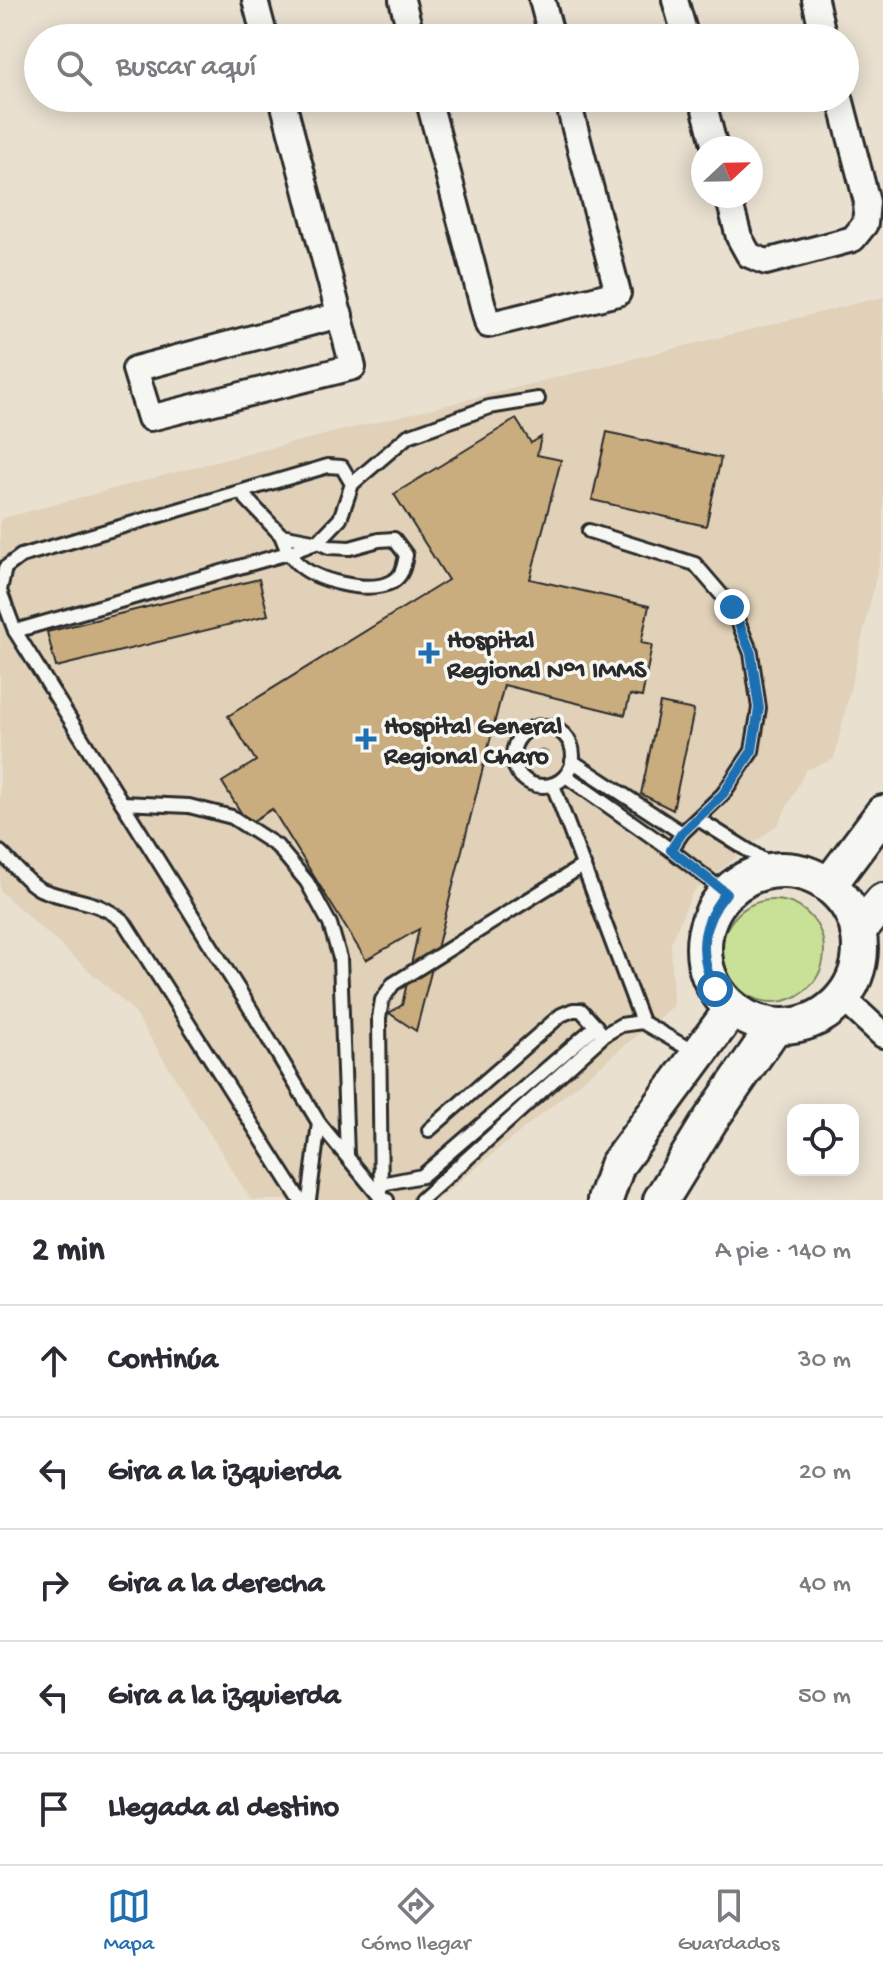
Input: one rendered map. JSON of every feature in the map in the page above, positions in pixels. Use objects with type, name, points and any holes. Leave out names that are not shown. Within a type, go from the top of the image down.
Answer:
[{"type":"street","points":[[255,0],[261,24]]},
{"type":"street","points":[[402,0],[408,24]]},
{"type":"street","points":[[542,0],[548,24]]},
{"type":"street","points":[[675,0],[682,24]]},
{"type":"street","points":[[815,0],[821,24]]},
{"type":"street","points":[[286,112],[340,315],[353,367],[150,418],[135,369],[340,315]]},
{"type":"street","points":[[432,112],[488,325],[618,293],[571,112]]},
{"type":"street","points":[[706,112],[712,136]]},
{"type":"street","points":[[731,208],[739,237],[749,255],[766,262],[853,239],[865,224],[867,202],[844,112]]},
{"type":"street","points":[[829,885],[883,813]]},
{"type":"street","points":[[778,869],[796,870],[829,885],[846,902],[858,931],[860,950],[855,976],[843,998],[820,1017],[787,1027],[758,1023],[732,1009],[715,989],[703,950],[711,915],[726,893],[748,877],[778,869]]},
{"type":"street","points":[[858,931],[883,901]]},
{"type":"street","points":[[843,998],[883,1035]]},
{"type":"street","points":[[605,1200],[617,1165],[732,1009]]},
{"type":"street","points":[[661,1200],[709,1122],[775,1026]]},
{"type":"lane","points":[[15,631],[318,542],[340,519],[352,484],[408,436],[489,407],[538,399]]},
{"type":"lane","points":[[0,562],[328,466],[342,467],[352,484]]},
{"type":"lane","points":[[240,492],[281,535],[288,553],[298,565],[318,578],[366,588],[393,582],[402,572],[406,555],[394,539],[350,548],[329,547],[281,535]]},
{"type":"lane","points":[[589,531],[695,564],[732,607],[751,653],[759,708],[752,751],[723,794],[682,833],[671,850]]},
{"type":"lane","points":[[21,556],[5,568],[0,590],[3,608],[15,631],[319,1123],[383,1199]]},
{"type":"lane","points":[[536,727],[555,729],[563,735],[572,752],[566,776],[544,787],[525,781],[514,765],[513,755],[520,737],[536,727]]},
{"type":"lane","points":[[572,761],[682,833]]},
{"type":"lane","points":[[566,776],[726,893]]},
{"type":"lane","points":[[553,785],[642,1022]]},
{"type":"lane","points":[[122,803],[189,806],[232,817],[277,846],[307,882],[330,924],[340,958],[347,1155]]},
{"type":"lane","points":[[698,819],[778,869]]},
{"type":"lane","points":[[0,852],[39,889],[93,903],[113,912],[124,922],[300,1200]]},
{"type":"lane","points":[[383,1199],[379,1018],[382,1000],[393,984],[584,865]]},
{"type":"lane","points":[[429,1130],[561,1015],[581,1010],[600,1030]]},
{"type":"lane","points":[[381,1184],[422,1176],[600,1030],[642,1022],[699,1055]]},
{"type":"lane","points":[[421,1200],[600,1030]]},
{"type":"lane","points":[[309,1200],[319,1123]]},
{"type":"shaded area","name":"Hospital Regional N°1 IMMS","points":[[883,297],[883,547],[834,759],[806,770],[778,824],[692,893],[671,943],[673,1006],[437,1200],[251,1200],[133,1010],[0,891],[0,519],[207,464]]},
{"type":"green space","points":[[773,900],[792,904],[809,915],[820,932],[824,951],[820,970],[809,987],[792,998],[773,1002],[754,998],[737,987],[726,970],[722,951],[726,932],[737,915],[754,904]]},
{"type":"building","name":"Hospital General Regional Charo","points":[[516,419],[531,443],[541,437],[537,455],[561,460],[530,579],[649,606],[641,643],[652,645],[642,697],[630,695],[625,715],[504,685],[416,1031],[389,1013],[402,1005],[419,929],[366,960],[272,809],[248,824],[222,782],[256,761],[228,716],[448,580],[394,494]]},
{"type":"building","points":[[607,432],[721,458],[706,526],[592,500]]},
{"type":"building","points":[[259,579],[268,615],[56,667],[47,632]]},
{"type":"building","points":[[660,703],[694,710],[673,810],[641,794]]},
{"type":"place","name":"Hospital Regional N°1 IMMS","points":[[429,653]]},
{"type":"place","name":"Hospital General Regional Charo","points":[[366,739]]},
{"type":"route","points":[[715,989],[705,963],[705,932],[717,903],[726,893],[671,850],[682,833],[723,794],[752,751],[759,708],[751,653],[732,607]]}]
